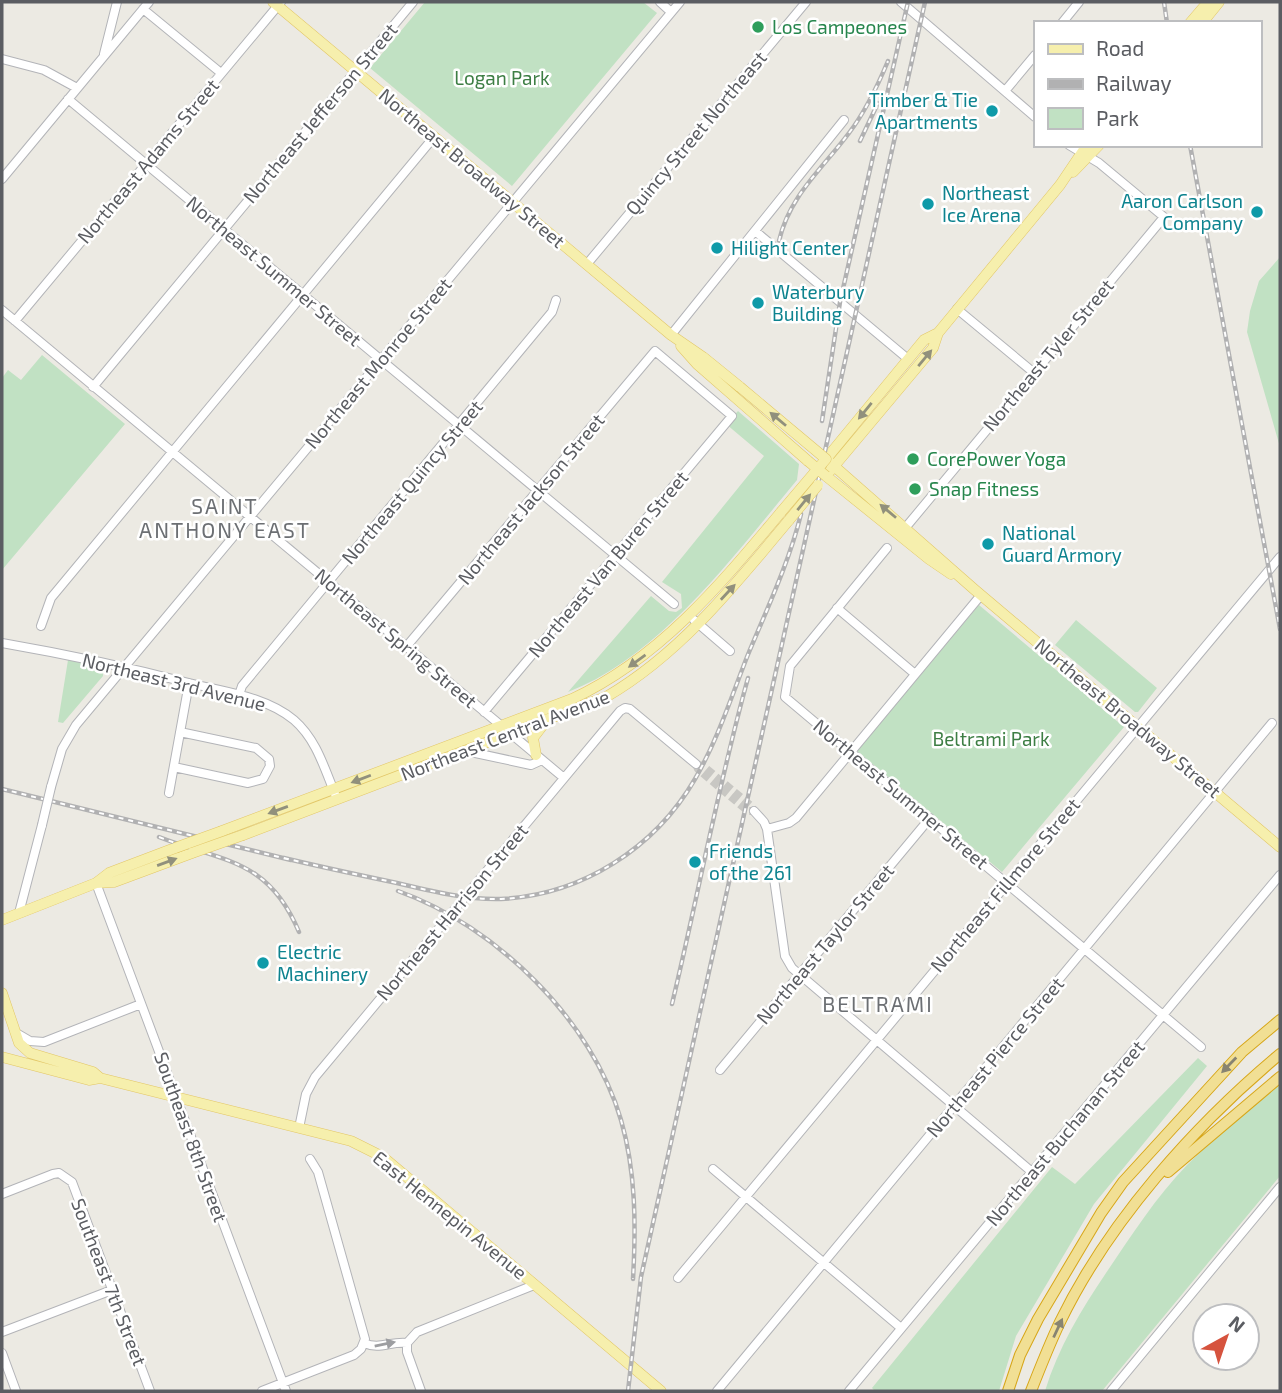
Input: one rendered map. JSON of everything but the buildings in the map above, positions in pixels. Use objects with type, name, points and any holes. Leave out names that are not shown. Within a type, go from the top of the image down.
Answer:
[{"type":"highway","points":[[1008,1391],[1020,1355],[1038,1319],[1101,1213],[1123,1182],[1242,1052],[1280,1020]]},
{"type":"highway","points":[[1031,1391],[1061,1320],[1120,1225],[1147,1189],[1204,1126],[1280,1054]]},
{"type":"highway","points":[[1147,1189],[1280,1077]]},
{"type":"main road","points":[[1192,21],[1208,2]]},
{"type":"main road","points":[[1204,21],[1219,2]]},
{"type":"main road","name":"Northeast Broadway Street","points":[[277,3],[671,335],[703,357],[821,473],[929,559],[978,592]]},
{"type":"main road","name":"Northeast Central Avenue","points":[[830,463],[897,371],[924,340],[937,333],[1086,151]]},
{"type":"main road","name":"Northeast Central Avenue","points":[[96,883],[109,873],[572,699],[613,678],[651,651],[728,575],[781,512],[821,473],[933,348],[937,333]]},
{"type":"main road","name":"Northeast Broadway Street","points":[[736,392],[864,491],[978,592],[1280,847]]},
{"type":"main road","name":"Northeast Central Avenue","points":[[2,920],[96,883],[114,881],[338,801],[590,705],[628,685],[660,660],[736,583],[789,520],[821,473]]},
{"type":"main road","points":[[539,758],[533,748],[534,734],[552,719]]},
{"type":"main road","points":[[2,993],[19,1043],[30,1053],[93,1072],[100,1078]]},
{"type":"main road","name":"East Hennepin Avenue","points":[[2,1057],[89,1080],[100,1078],[359,1144],[383,1157],[661,1391]]},
{"type":"street","points":[[104,57],[117,2]]},
{"type":"street","name":"Northeast Jefferson Street","points":[[93,387],[413,2]]},
{"type":"street","points":[[660,2],[671,12]]},
{"type":"street","name":"Northeast Monroe Street","points":[[19,914],[62,748],[76,725],[680,2]]},
{"type":"street","name":"Quincy Street Northeast","points":[[587,264],[806,2]]},
{"type":"street","points":[[901,2],[1034,116]]},
{"type":"street","points":[[1064,21],[1079,2]]},
{"type":"street","name":"Northeast Adams Street","points":[[15,321],[277,3]]},
{"type":"street","points":[[2,179],[146,5],[221,73]]},
{"type":"street","points":[[1005,91],[1034,56]]},
{"type":"street","points":[[2,59],[44,70],[77,88]]},
{"type":"street","name":"Northeast Summer Street","points":[[68,99],[674,604]]},
{"type":"street","points":[[671,335],[844,120]]},
{"type":"street","points":[[41,626],[51,598],[434,136]]},
{"type":"street","name":"Northeast Tyler Street","points":[[906,527],[1164,217],[1086,151]]},
{"type":"street","points":[[755,231],[908,359]]},
{"type":"street","name":"Northeast Quincy Street","points":[[239,695],[242,686],[552,312],[556,300]]},
{"type":"street","points":[[957,309],[1033,372]]},
{"type":"street","name":"Northeast Spring Street","points":[[2,310],[564,778]]},
{"type":"street","name":"Northeast Jackson Street","points":[[407,647],[655,351],[732,416]]},
{"type":"street","name":"Northeast Van Buren Street","points":[[484,712],[732,416]]},
{"type":"street","points":[[887,548],[837,608],[915,674]]},
{"type":"street","name":"Northeast Fillmore Street","points":[[677,1278],[1280,557]]},
{"type":"street","points":[[768,830],[796,818],[915,674],[978,592]]},
{"type":"street","name":"Northeast Summer Street","points":[[837,608],[790,666],[785,697],[1201,1047]]},
{"type":"street","points":[[689,616],[730,651]]},
{"type":"street","name":"Northeast 3rd Avenue","points":[[2,643],[124,667],[239,695],[277,709],[302,728],[315,746],[338,801]]},
{"type":"street","points":[[169,793],[189,683]]},
{"type":"street","name":"Northeast Harrison Street","points":[[299,1128],[306,1094],[315,1077],[620,711],[630,709],[696,764]]},
{"type":"street","name":"Northeast Pierce Street","points":[[717,1391],[1272,723]]},
{"type":"street","points":[[174,767],[248,783],[263,779],[270,766],[268,758],[256,748],[180,732]]},
{"type":"street","points":[[466,751],[531,765],[539,758]]},
{"type":"street","points":[[754,811],[768,830],[785,956],[790,966],[1032,1172]]},
{"type":"street","name":"Northeast Taylor Street","points":[[720,1070],[930,818]]},
{"type":"street","name":"Northeast Buchanan Street","points":[[849,1391],[1280,875]]},
{"type":"street","name":"Southeast 8th Street","points":[[96,883],[285,1387]]},
{"type":"street","points":[[18,1034],[30,1041],[44,1042],[141,1004]]},
{"type":"street","points":[[262,1391],[285,1387],[354,1355],[364,1343],[364,1333],[318,1172],[310,1159]]},
{"type":"street","points":[[713,1169],[901,1328]]},
{"type":"street","name":"Southeast 7th Street","points":[[2,1194],[52,1174],[64,1176],[72,1182],[150,1391]]},
{"type":"street","points":[[1111,1391],[1280,1187]]},
{"type":"street","points":[[422,1391],[407,1352],[407,1343],[417,1332],[534,1285]]},
{"type":"street","points":[[2,1332],[112,1290]]},
{"type":"street","points":[[364,1343],[378,1347],[394,1342],[407,1343]]},
{"type":"street","points":[[2,1353],[16,1391]]},
{"type":"green space","name":"Logan Park","points":[[425,2],[643,2],[657,13],[512,186],[370,68]]},
{"type":"green space","points":[[1280,257],[1280,447],[1247,332],[1259,281]]},
{"type":"green space","points":[[42,355],[125,424],[2,570],[2,378],[8,370],[21,380]]},
{"type":"green space","points":[[738,411],[799,464],[797,480],[722,570],[664,629],[634,655],[601,676],[568,692],[651,596],[669,611],[676,612],[682,608],[681,594],[662,582],[764,456],[726,424]]},
{"type":"green space","name":"Beltrami Park","points":[[979,605],[1124,727],[1002,872],[857,751]]},
{"type":"green space","points":[[1076,620],[1157,688],[1138,712],[1055,645]]},
{"type":"green space","points":[[72,658],[103,665],[103,676],[63,723],[58,722],[68,660]]},
{"type":"green space","points":[[1198,1058],[1207,1066],[1094,1204],[1016,1336],[999,1391],[875,1391],[872,1388],[1052,1167],[1075,1184]]},
{"type":"green space","points":[[1280,1084],[1280,1176],[1102,1391],[1045,1391],[1056,1360],[1079,1315],[1154,1203],[1198,1154]]},
{"type":"tunnel","points":[[696,764],[698,769],[748,811],[754,811]]},
{"type":"tunnel","points":[[696,764],[703,766],[754,811]]},
{"type":"railway","points":[[822,421],[840,302],[908,2]]},
{"type":"railway","points":[[628,1391],[641,1277],[925,2]]},
{"type":"railway","points":[[1164,2],[1167,21]]},
{"type":"railway","points":[[779,241],[790,210],[808,183],[855,125],[888,61]]},
{"type":"railway","points":[[860,141],[878,103]]},
{"type":"railway","points":[[1190,147],[1280,629]]},
{"type":"railway","points":[[284,858],[436,892],[488,899],[531,896],[560,888],[613,863],[659,826],[679,804],[703,765],[777,587],[801,514]]},
{"type":"railway","points":[[672,1004],[748,678]]},
{"type":"railway","points":[[2,789],[291,860]]},
{"type":"railway","points":[[159,837],[241,866],[258,876],[273,889],[287,908],[299,932]]},
{"type":"railway","points":[[398,891],[435,907],[470,927],[504,952],[564,1013],[588,1047],[607,1083],[621,1120],[630,1159],[634,1199],[633,1279]]},
{"type":"place","name":"Los Campeones","points":[[758,27]]},
{"type":"place","name":"Timber & Tie Apartments","points":[[992,111]]},
{"type":"place","name":"Northeast Ice Arena","points":[[928,204]]},
{"type":"place","name":"Aaron Carlson Company","points":[[1257,212]]},
{"type":"place","name":"Hilight Center","points":[[717,248]]},
{"type":"place","name":"Waterbury Building","points":[[758,303]]},
{"type":"place","name":"CorePower Yoga","points":[[913,459]]},
{"type":"place","name":"Snap Fitness","points":[[915,489]]},
{"type":"place","name":"National Guard Armory","points":[[988,544]]},
{"type":"place","name":"Friends of the 261","points":[[695,862]]},
{"type":"place","name":"Electric Machinery","points":[[263,963]]},
{"type":"district","name":"SAINT ANTHONY EAST","points":[[225,519]]},
{"type":"district","name":"BELTRAMI","points":[[878,1005]]}]
